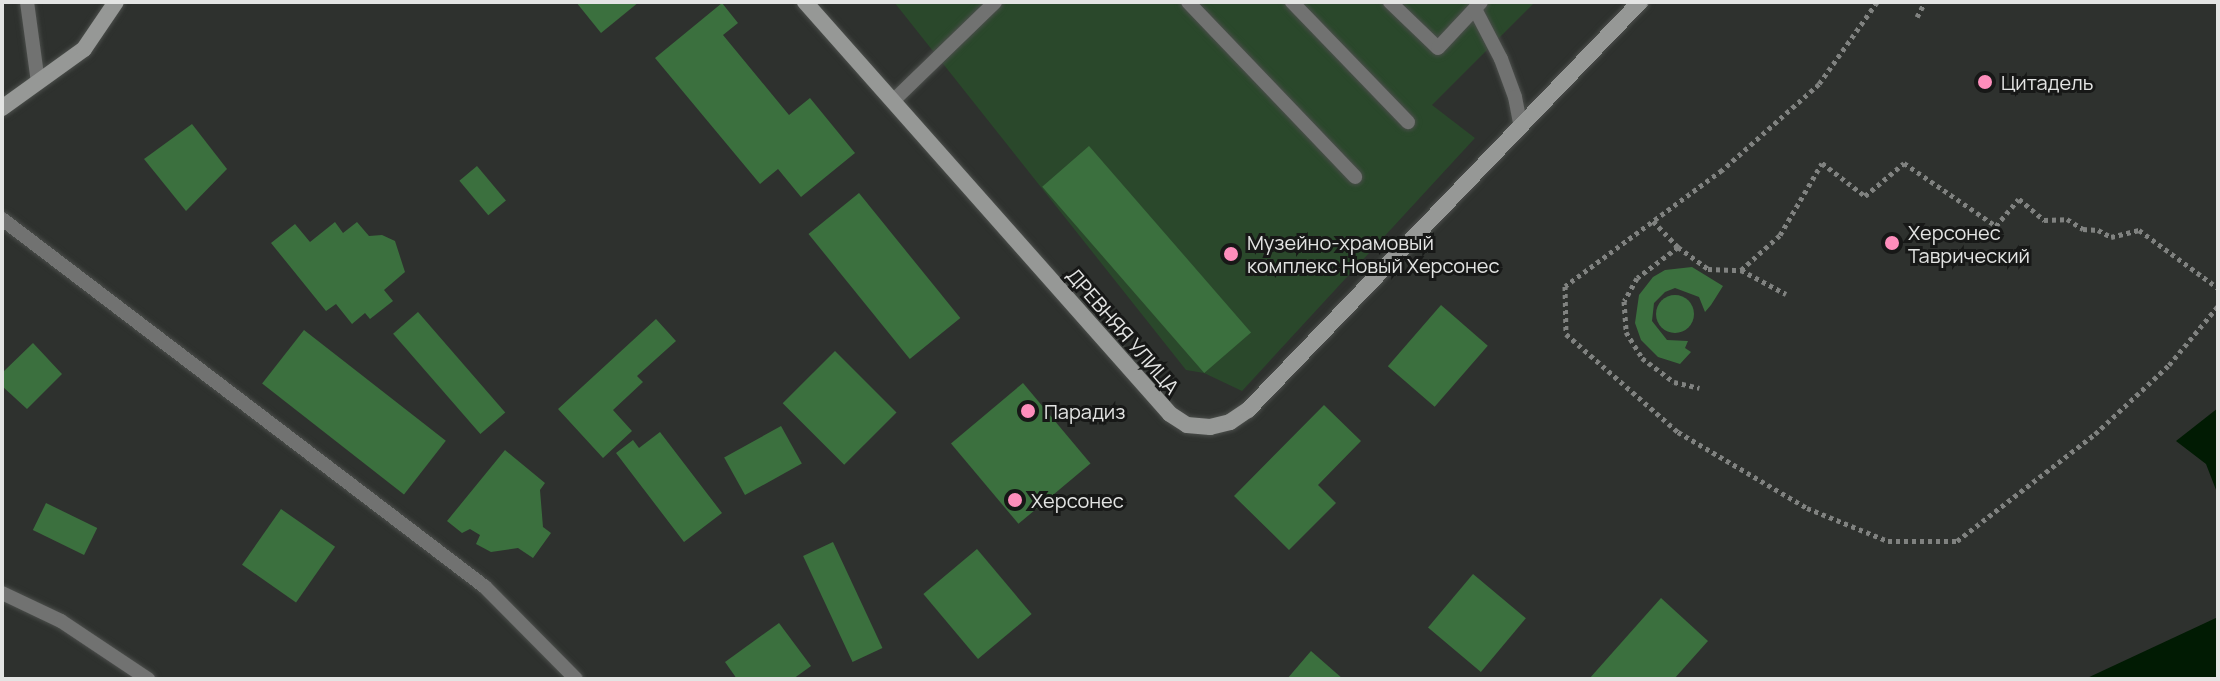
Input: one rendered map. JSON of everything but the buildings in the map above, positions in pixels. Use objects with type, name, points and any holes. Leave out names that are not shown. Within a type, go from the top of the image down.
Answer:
[{"type":"main road","points":[[2,108],[84,49],[116,2]]},
{"type":"main road","name":"ДРЕВНЯЯ УЛИЦА","points":[[805,2],[1170,414],[1187,425],[1210,427],[1230,422],[1248,410],[1640,2]]},
{"type":"lane","points":[[27,2],[38,82]]},
{"type":"lane","points":[[893,101],[995,2]]},
{"type":"lane","points":[[1188,2],[1355,177]]},
{"type":"lane","points":[[1292,2],[1408,122]]},
{"type":"lane","points":[[1390,2],[1438,48],[1478,6],[1515,97],[1521,127]]},
{"type":"lane","points":[[2,219],[485,587],[576,679]]},
{"type":"lane","points":[[2,593],[61,621],[148,679]]},
{"type":"path","points":[[1877,2],[1819,84],[1722,170],[1565,286],[1566,334],[1678,432],[1807,508],[1888,541],[1957,541],[2095,434],[2169,365],[2218,306]]},
{"type":"path","points":[[1917,17],[1925,2]]},
{"type":"path","points":[[1741,270],[1780,235],[1822,163],[1865,196],[1904,163],[1996,226],[2019,199],[2044,220],[2067,219],[2083,229],[2098,230],[2111,237],[2139,230],[2218,288]]},
{"type":"path","points":[[1653,221],[1678,247],[1708,269],[1741,270],[1786,294]]},
{"type":"path","points":[[1678,247],[1637,278],[1624,301],[1626,332],[1642,358],[1674,382],[1699,388]]},
{"type":"shaded area","name":"Музейно-храмовый комплекс Новый Херсонес","points":[[894,2],[1535,2],[1432,105],[1475,138],[1242,391],[1204,373],[1186,370]]},
{"type":"shaded area","points":[[2218,408],[2218,495],[2206,464],[2176,441]]},
{"type":"shaded area","points":[[2218,617],[2218,679],[2085,679]]},
{"type":"place","name":"Цитадель","points":[[1985,82]]},
{"type":"place","name":"Херсонес Таврический","points":[[1892,243]]},
{"type":"place","name":"Музейно-храмовый комплекс Новый Херсонес","points":[[1231,254]]},
{"type":"place","name":"Парадиз","points":[[1028,411]]},
{"type":"place","name":"Херсонес","points":[[1015,500]]}]
